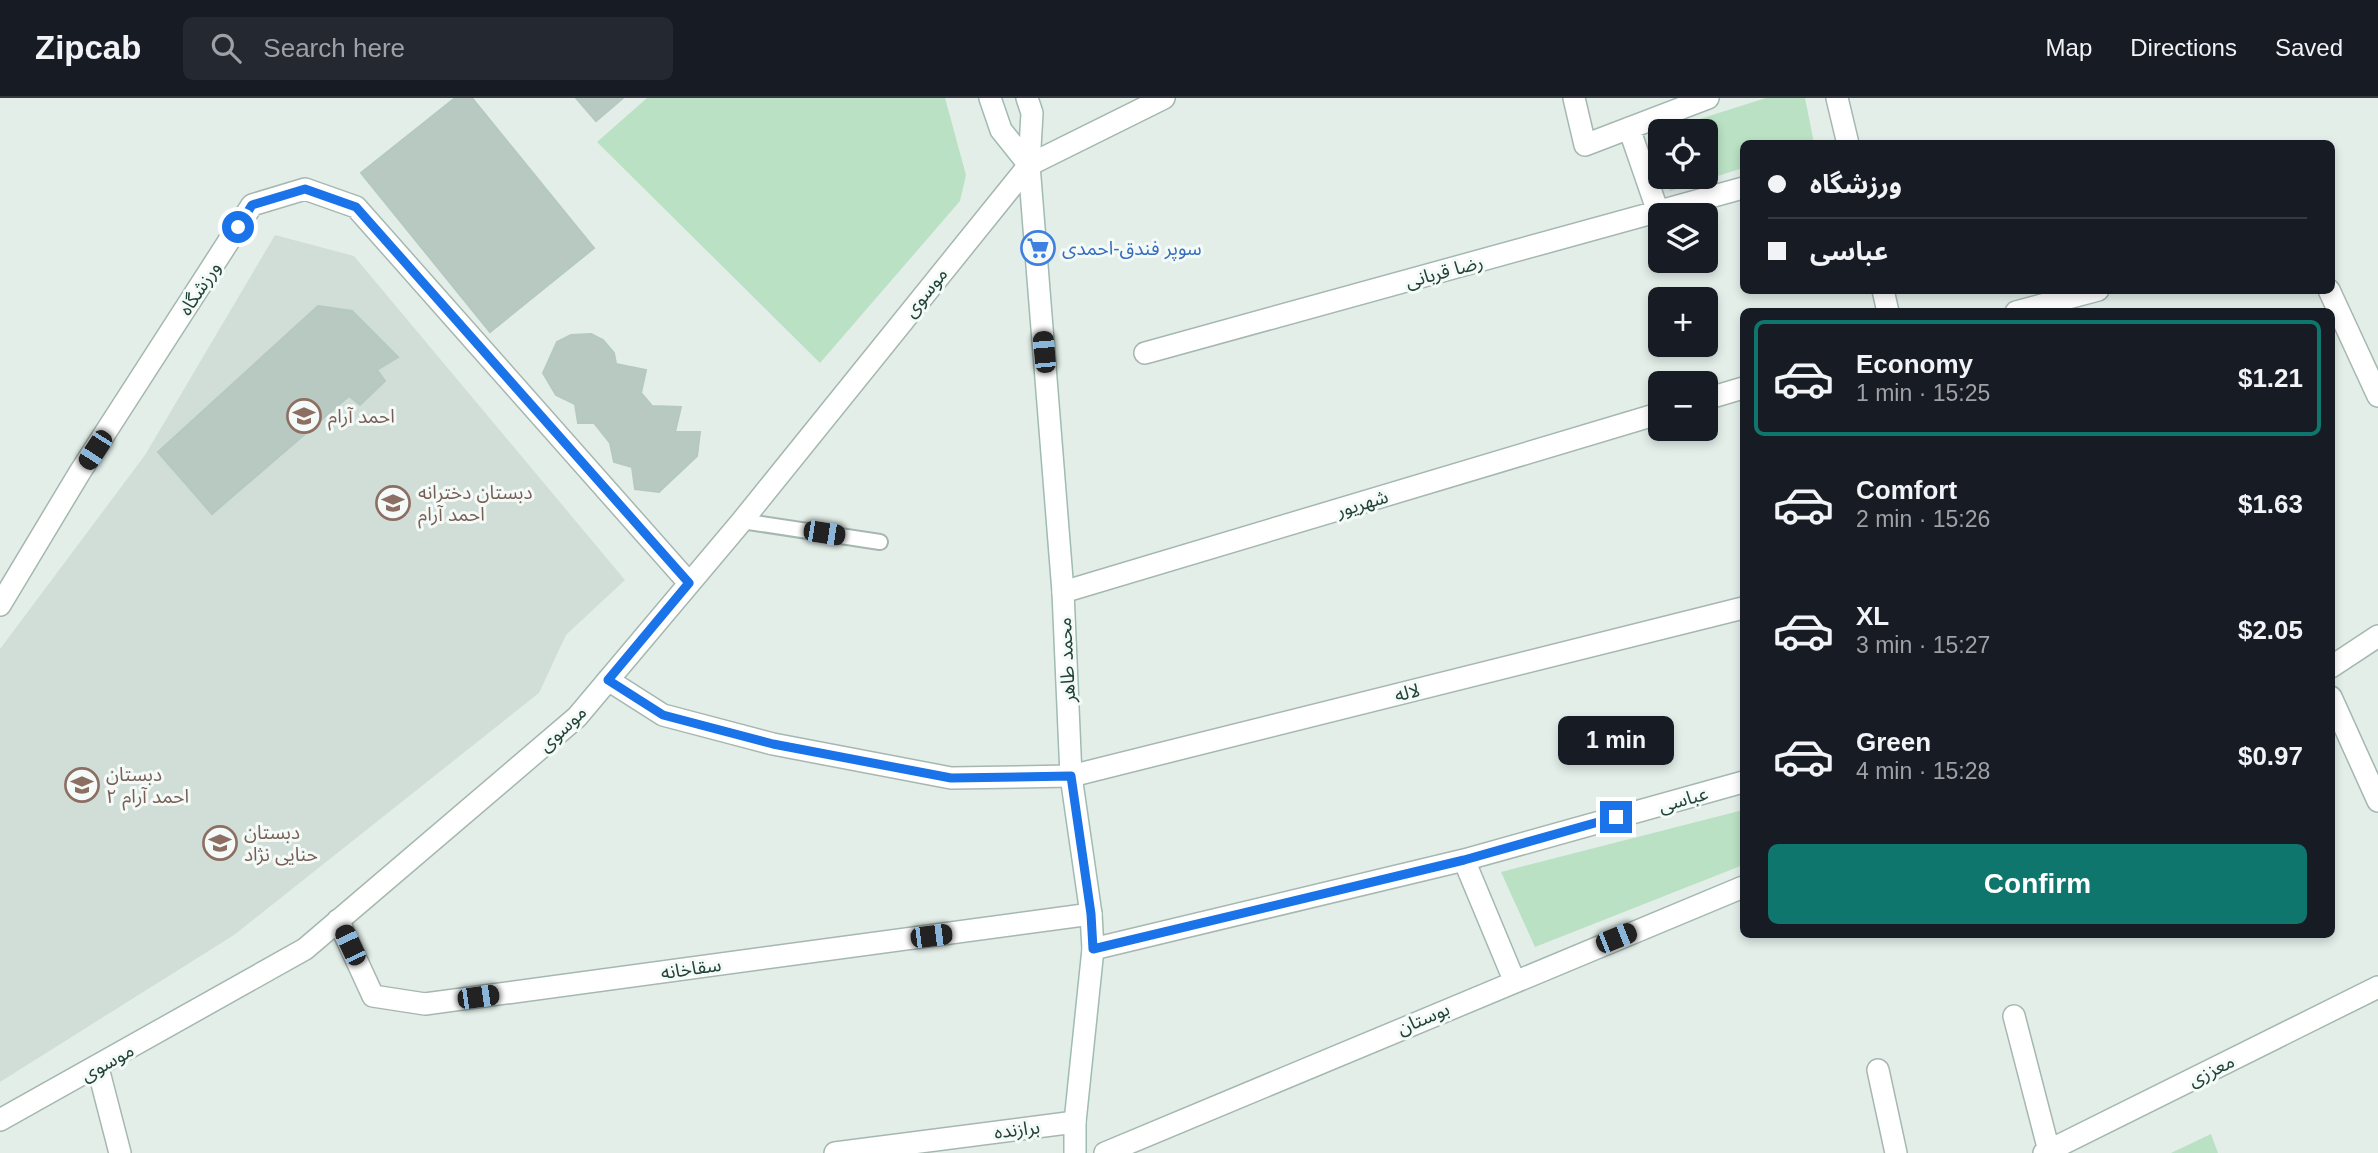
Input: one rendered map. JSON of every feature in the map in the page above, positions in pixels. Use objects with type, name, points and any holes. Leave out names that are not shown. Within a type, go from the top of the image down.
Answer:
[{"type":"street","points":[[990,98],[1001,130],[1029,165],[1164,98]]},
{"type":"street","name":"محمد طاهر","points":[[1027,98],[1032,113],[1029,165],[1063,592],[1071,776],[1091,914],[1093,949],[1074,1122],[1075,1153]]},
{"type":"street","points":[[1574,98],[1585,145],[1708,98]]},
{"type":"street","points":[[1837,98],[1847,140]]},
{"type":"street","points":[[1629,128],[1655,203]]},
{"type":"street","name":"موسوی","points":[[0,1120],[98,1068],[305,949],[577,717],[742,520],[1029,165]]},
{"type":"street","name":"ورزشگاه","points":[[0,605],[80,472],[252,205],[305,189],[356,207],[689,583]]},
{"type":"street","name":"رضا قربانی","points":[[1690,203],[1740,189]]},
{"type":"street","name":"رضا قربانی","points":[[1145,354],[1648,215]]},
{"type":"street","points":[[2032,308],[2083,294]]},
{"type":"street","points":[[2331,294],[2378,396]]},
{"type":"street","points":[[1718,395],[1740,389]]},
{"type":"street","name":"شهریور","points":[[1063,592],[1648,417]]},
{"type":"street","name":"لاله","points":[[608,680],[663,715],[773,744],[951,778],[1071,776],[1740,609]]},
{"type":"street","points":[[2335,664],[2378,636]]},
{"type":"street","points":[[2335,706],[2378,801]]},
{"type":"street","name":"عباسی","points":[[1093,949],[1464,860],[1740,783]]},
{"type":"street","points":[[1464,860],[1514,980]]},
{"type":"street","name":"بوستان","points":[[1105,1153],[1514,980],[1740,888]]},
{"type":"street","name":"سقاخانه","points":[[338,920],[373,996],[425,1004],[1091,914]]},
{"type":"street","name":"معززی","points":[[2046,1152],[2378,987]]},
{"type":"street","points":[[2014,1016],[2046,1152]]},
{"type":"street","points":[[98,1068],[120,1153]]},
{"type":"street","points":[[1878,1070],[1896,1153]]},
{"type":"street","name":"برازنده","points":[[835,1153],[1074,1122]]},
{"type":"lane","points":[[742,520],[880,542]]},
{"type":"shaded area","points":[[275,235],[354,256],[625,580],[566,635],[539,693],[234,935],[0,1082],[0,649],[145,455]],"holes":[[[318,306],[352,311],[397,357],[377,370],[385,381],[360,404],[349,396],[212,514],[158,452]]]},
{"type":"green space","points":[[647,98],[945,98],[966,175],[960,201],[820,363],[597,142]]},
{"type":"green space","points":[[1766,98],[1805,98],[1813,140],[1740,140],[1740,169],[1718,176],[1718,119],[1700,119]]},
{"type":"green space","points":[[1740,811],[1740,866],[1535,947],[1501,872]]},
{"type":"green space","points":[[2211,1134],[2218,1153],[2171,1153]]},
{"type":"building","points":[[455,98],[472,98],[594,248],[490,332],[361,173]]},
{"type":"building","points":[[576,98],[623,98],[596,121]]},
{"type":"building","points":[[318,306],[352,311],[398,357],[377,370],[385,381],[360,405],[349,396],[212,514],[158,452]]},
{"type":"building","points":[[591,334],[603,340],[614,353],[616,364],[646,370],[641,393],[652,406],[681,407],[675,432],[700,432],[697,456],[659,492],[635,489],[632,467],[614,462],[610,443],[594,423],[578,423],[575,404],[556,395],[543,373],[557,342],[571,335]]},
{"type":"place","name":"سوپر فندق-احمدی","points":[[1038,248]]},
{"type":"place","name":"احمد آرام","points":[[304,416]]},
{"type":"place","name":"دبستان دخترانه احمد آرام","points":[[393,503]]},
{"type":"place","name":"دبستان احمد آرام ۲","points":[[82,785]]},
{"type":"place","name":"دبستان حنایی نژاد","points":[[220,843]]},
{"type":"route","points":[[238,227],[252,205],[305,189],[356,207],[689,583],[608,680],[663,715],[773,744],[951,778],[1071,776],[1091,914],[1093,949],[1464,860],[1616,817]]}]
